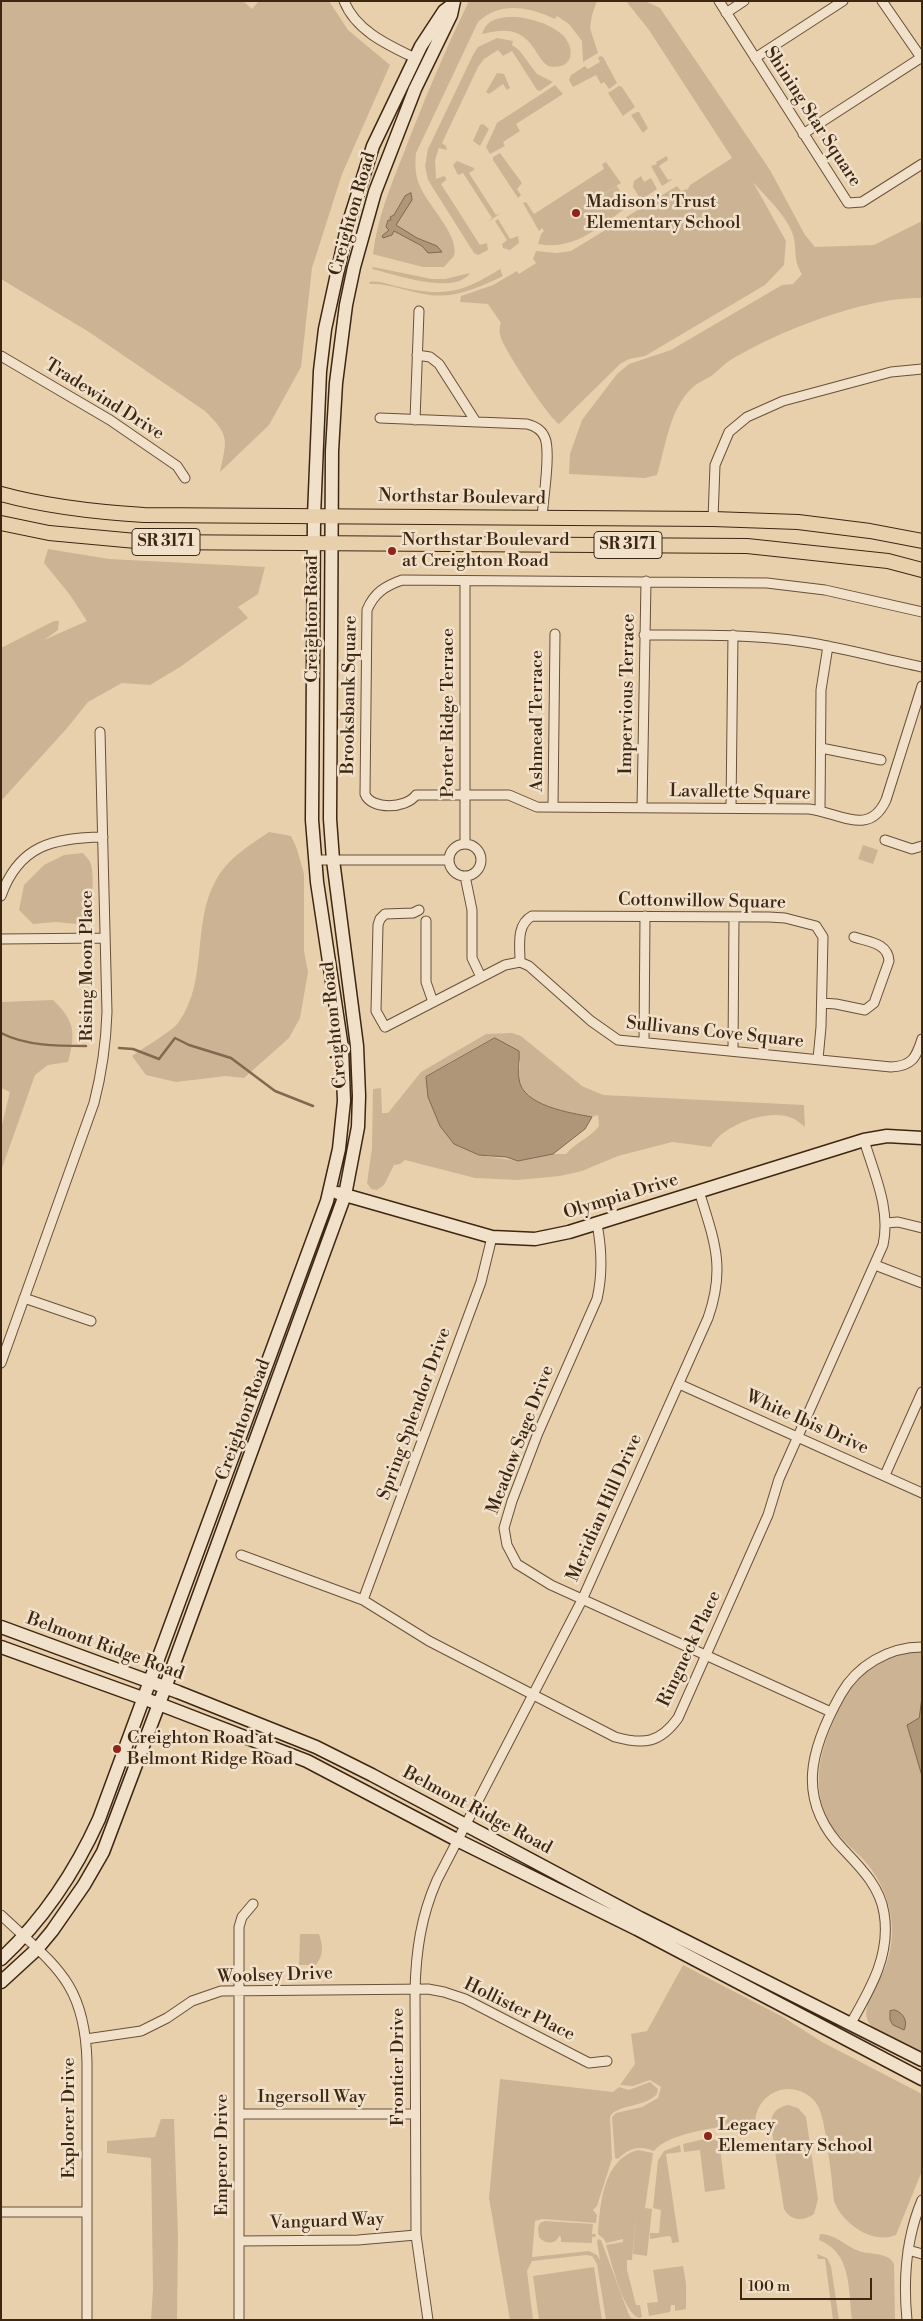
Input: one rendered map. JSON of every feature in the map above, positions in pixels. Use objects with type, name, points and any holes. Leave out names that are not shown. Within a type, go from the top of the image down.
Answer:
[{"type":"main road","name":"Northstar Boulevard","points":[[1,494],[80,510],[111,513],[713,519],[798,522],[870,531],[922,542]]},
{"type":"main road","name":"SR 3171","points":[[1,523],[49,533],[114,540],[314,544],[747,546],[888,562],[922,570]]},
{"type":"street","points":[[344,1],[355,19],[366,30],[415,58]]},
{"type":"street","name":"Shining Star Square","points":[[719,1],[848,203],[862,202],[922,164]]},
{"type":"street","points":[[726,13],[744,1]]},
{"type":"street","points":[[755,58],[843,1]]},
{"type":"street","points":[[803,134],[921,58],[882,1]]},
{"type":"street","name":"Creighton Road","points":[[1,1959],[24,1937],[64,1884],[86,1848],[99,1819],[330,1190],[339,1149],[344,1101],[342,1048],[312,820],[314,516],[320,372],[334,284],[347,228],[374,146],[415,58],[444,11],[453,3]]},
{"type":"street","name":"Creighton Road","points":[[1,1982],[37,1949],[84,1885],[102,1852],[165,1688],[345,1195],[358,1127],[359,1073],[333,860],[330,819],[332,433],[336,383],[346,305],[354,267],[385,165],[415,89],[451,15],[453,3]]},
{"type":"street","points":[[415,420],[419,311]]},
{"type":"street","points":[[418,355],[430,357],[439,364],[476,422]]},
{"type":"street","name":"Tradewind Drive","points":[[1,356],[110,420],[177,466],[185,478]]},
{"type":"street","points":[[713,519],[715,466],[729,432],[747,418],[783,401],[891,372],[922,369]]},
{"type":"street","points":[[380,418],[527,424],[537,427],[544,435],[547,448],[542,518]]},
{"type":"street","name":"Brooksbank Square","points":[[464,796],[416,795],[412,801],[392,805],[373,804],[367,800],[365,794],[366,610],[377,593],[391,584],[402,580],[757,582],[810,587],[922,612]]},
{"type":"street","name":"Porter Ridge Terrace","points":[[465,844],[466,581]]},
{"type":"street","name":"Impervious Terrace","points":[[642,808],[646,581]]},
{"type":"street","name":"Ashmead Terrace","points":[[554,807],[555,634]]},
{"type":"street","points":[[644,635],[733,636],[828,646],[922,667]]},
{"type":"street","points":[[731,808],[733,636]]},
{"type":"street","points":[[820,810],[821,690],[828,646]]},
{"type":"street","name":"Lavallette Square","points":[[464,796],[515,796],[537,807],[820,810],[862,821],[872,819],[880,812],[886,800],[918,713],[922,686]]},
{"type":"street","name":"Rising Moon Place","points":[[1,1363],[100,1080],[106,1047],[107,1012],[100,732]]},
{"type":"street","points":[[821,748],[881,760]]},
{"type":"street","points":[[1,896],[9,876],[16,867],[35,850],[45,844],[67,838],[103,836]]},
{"type":"street","points":[[884,840],[912,849],[922,846]]},
{"type":"street","points":[[465,844],[476,849],[480,860],[476,872],[465,876],[453,872],[449,860],[454,849],[465,844]]},
{"type":"street","points":[[316,860],[449,860]]},
{"type":"street","points":[[465,876],[472,910],[472,958],[481,977]]},
{"type":"street","points":[[419,910],[413,913],[385,914],[380,919],[378,925],[376,1011],[385,1027],[505,965],[520,962]]},
{"type":"street","name":"Cottonwillow Square","points":[[520,962],[520,931],[523,924],[532,916],[786,918],[816,926],[823,937],[822,1003],[818,1060]]},
{"type":"street","points":[[644,1042],[645,916]]},
{"type":"street","points":[[733,1051],[734,917]]},
{"type":"street","points":[[426,921],[426,982],[433,1002]]},
{"type":"street","points":[[822,1003],[865,1010],[874,1003],[889,961],[888,954],[881,945],[854,937]]},
{"type":"street","points":[[1,939],[105,938]]},
{"type":"street","name":"Sullivans Cove Square","points":[[520,962],[529,966],[608,1034],[618,1040],[818,1060],[902,1066],[912,1061],[922,1039]]},
{"type":"street","name":"Olympia Drive","points":[[330,1190],[492,1237],[535,1239],[597,1224],[864,1140],[887,1136],[922,1138]]},
{"type":"street","name":"Ringneck Place","points":[[241,1555],[363,1600],[429,1641],[615,1737],[642,1743],[668,1731],[678,1718],[768,1515],[797,1437],[883,1245],[886,1223],[884,1205],[864,1140]]},
{"type":"street","name":"Meridian Hill Drive","points":[[466,1824],[582,1600],[708,1318],[717,1284],[717,1254],[699,1191]]},
{"type":"street","points":[[886,1223],[898,1222],[922,1228]]},
{"type":"street","name":"Meadow Sage Drive","points":[[597,1224],[602,1260],[601,1282],[597,1299],[538,1433],[512,1501],[504,1528],[510,1554],[517,1564],[551,1585],[831,1712]]},
{"type":"street","name":"Spring Splendor Drive","points":[[363,1600],[481,1282],[492,1237]]},
{"type":"street","points":[[875,1264],[922,1283]]},
{"type":"street","points":[[24,1298],[91,1321]]},
{"type":"street","name":"White Ibis Drive","points":[[679,1384],[922,1493]]},
{"type":"street","points":[[885,1475],[922,1392]]},
{"type":"street","name":"Belmont Ridge Road","points":[[1,1627],[316,1747],[466,1824],[640,1918],[922,2060]]},
{"type":"street","name":"Belmont Ridge Road","points":[[1,1647],[159,1704],[307,1761],[922,2079]]},
{"type":"street","points":[[851,2023],[875,1979],[884,1953],[886,1929],[880,1895],[862,1869],[836,1842],[816,1806],[812,1771],[814,1755],[831,1712],[847,1684],[864,1667],[878,1657],[922,1647]]},
{"type":"street","name":"Frontier Drive","points":[[428,2320],[416,2234],[414,2114],[416,1955],[429,1899],[466,1824]]},
{"type":"street","name":"Emperor Drive","points":[[239,2320],[239,1927],[242,1916],[253,1904]]},
{"type":"street","name":"Explorer Drive","points":[[1,1915],[59,1971],[72,1988],[81,2012],[86,2039],[87,2320]]},
{"type":"street","name":"Hollister Place","points":[[415,1990],[428,1989],[465,1999],[589,2063],[607,2061]]},
{"type":"street","name":"Woolsey Drive","points":[[86,2039],[141,2031],[167,2018],[192,2001],[221,1991],[415,1990]]},
{"type":"street","name":"Ingersoll Way","points":[[239,2114],[414,2114]]},
{"type":"street","points":[[907,2320],[905,2273],[908,2250],[922,2200]]},
{"type":"street","points":[[1,2212],[87,2212]]},
{"type":"street","name":"Vanguard Way","points":[[239,2240],[358,2240],[416,2234]]},
{"type":"street","points":[[908,2250],[922,2254]]},
{"type":"shaded area","points":[[1,1],[243,1],[252,9],[259,1],[329,1],[348,30],[390,65],[342,174],[312,268],[301,367],[269,425],[220,472],[225,445],[223,433],[205,411],[89,332],[1,279]]},
{"type":"shaded area","points":[[469,1],[597,1],[590,28],[598,53],[583,62],[582,41],[569,24],[557,16],[555,19],[535,11],[515,8],[496,11],[478,22],[416,153],[416,169],[419,184],[452,239],[455,248],[454,256],[444,267],[423,267],[373,254],[381,216],[393,179],[434,78]]},
{"type":"shaded area","points":[[626,1],[645,1],[660,8],[770,170],[805,235],[815,247],[874,245],[922,221],[922,298],[876,303],[824,317],[774,337],[732,359],[711,376],[694,386],[684,397],[673,418],[657,475],[645,478],[569,474],[570,454],[582,420],[617,374],[629,364],[671,350],[782,285],[793,284],[802,274],[797,263],[794,238],[789,225],[753,182],[786,241],[784,265],[765,285],[645,356],[629,359],[620,364],[559,424],[537,397],[504,345],[500,336],[501,323],[488,304],[460,302],[461,296],[493,285],[517,271],[519,274],[536,263],[533,259],[536,251],[556,253],[571,251],[677,186],[681,191],[688,189],[690,185],[732,158],[649,30]]},
{"type":"shaded area","points":[[517,17],[549,26],[565,37],[571,50],[568,61],[564,65],[557,67],[548,66],[541,60],[528,40],[510,31],[482,34],[484,28],[496,19]]},
{"type":"shaded area","points":[[497,38],[513,41],[512,45],[519,50],[537,74],[553,82],[540,91],[537,90],[512,51],[503,56],[498,50],[484,59],[478,67],[442,143],[446,146],[447,150],[439,148],[435,160],[436,179],[444,176],[446,178],[441,184],[480,245],[487,243],[488,250],[478,255],[474,253],[428,180],[425,166],[428,149],[473,55],[478,47]]},
{"type":"shaded area","points":[[600,56],[603,57],[617,83],[609,89],[604,82],[601,84],[596,75],[573,87],[569,80],[571,75],[585,66],[588,69],[600,62],[598,58]]},
{"type":"shaded area","points":[[497,73],[504,74],[510,88],[507,90],[503,84],[489,94],[486,92]]},
{"type":"shaded area","points":[[555,85],[563,94],[516,124],[520,131],[503,142],[505,146],[490,154],[486,147],[497,123]]},
{"type":"shaded area","points":[[619,86],[622,87],[635,107],[623,116],[608,93]]},
{"type":"shaded area","points":[[639,112],[648,128],[643,133],[631,115]]},
{"type":"shaded area","points":[[483,124],[489,129],[480,146],[473,141],[480,125]]},
{"type":"shaded area","points":[[500,153],[522,183],[517,189],[521,195],[518,198],[493,160],[493,157]]},
{"type":"shaded area","points":[[667,156],[668,160],[659,166],[668,180],[673,179],[662,186],[651,166]]},
{"type":"shaded area","points":[[457,161],[474,168],[469,173],[496,215],[501,213],[488,222],[492,218],[463,173],[458,175],[453,165]]},
{"type":"shaded area","points":[[606,162],[621,183],[577,211],[617,186],[629,206],[597,229],[576,240],[564,244],[538,244],[544,231],[542,228],[539,231],[523,203],[526,202],[534,214],[604,169],[602,164]]},
{"type":"shaded area","points":[[641,176],[644,182],[651,178],[657,189],[641,200],[633,187],[634,181]]},
{"type":"shaded area","points":[[411,193],[412,200],[396,225],[417,238],[437,246],[442,252],[428,253],[422,246],[394,231],[392,235],[383,238],[382,236],[389,230],[386,227],[388,220],[391,220],[390,217],[394,215],[405,196]]},
{"type":"shaded area","points":[[498,219],[510,239],[518,236],[519,243],[510,250],[503,248],[502,244],[507,240],[495,221]]},
{"type":"shaded area","points":[[373,267],[432,279],[445,279],[470,273],[462,280],[451,283],[438,283],[409,279],[372,269]]},
{"type":"shaded area","points":[[500,269],[503,276],[465,292],[445,295],[424,294],[390,286],[370,284],[369,282],[380,282],[429,292],[452,291],[475,283]]},
{"type":"shaded area","points":[[48,549],[109,559],[265,567],[258,594],[238,607],[248,618],[180,667],[150,685],[122,683],[88,702],[1,801],[1,648],[54,621],[59,621],[58,630],[44,640],[87,621],[70,595],[44,563]]},
{"type":"shaded area","points":[[269,832],[291,836],[304,874],[304,951],[308,972],[300,1018],[289,1038],[244,1078],[226,1076],[176,1082],[146,1075],[132,1056],[174,1027],[188,1007],[194,989],[204,915],[208,897],[216,880],[226,865]]},
{"type":"shaded area","points":[[863,845],[878,850],[873,864],[858,859]]},
{"type":"shaded area","points":[[83,853],[90,862],[93,876],[90,912],[86,925],[56,922],[33,924],[19,910],[24,885],[44,865],[64,855]]},
{"type":"shaded area","points":[[53,1000],[66,1014],[72,1028],[73,1035],[68,1062],[48,1065],[35,1075],[1,1171],[1,1129],[10,1092],[1,1088],[1,1002]]},
{"type":"shaded area","points":[[512,1033],[521,1036],[582,1086],[603,1095],[804,1105],[805,1127],[794,1119],[782,1115],[759,1117],[747,1120],[725,1132],[711,1147],[672,1142],[618,1156],[582,1171],[560,1176],[518,1180],[475,1178],[405,1160],[400,1164],[394,1165],[384,1185],[377,1190],[371,1189],[367,1183],[372,1148],[373,1089],[381,1088],[382,1113],[388,1113],[421,1072],[486,1034]],"holes":[[[495,1038],[520,1062],[519,1082],[532,1098],[541,1104],[572,1114],[592,1117],[598,1115],[599,1126],[566,1154],[553,1154],[518,1161],[479,1155],[426,1077]]]},
{"type":"shaded area","points":[[495,1038],[519,1051],[519,1079],[522,1088],[529,1096],[549,1107],[592,1117],[585,1129],[553,1154],[518,1161],[506,1157],[479,1155],[454,1144],[440,1126],[428,1097],[426,1077]]},
{"type":"shaded area","points":[[922,1652],[922,2053],[882,2034],[872,2027],[868,2020],[866,2012],[868,2004],[890,1952],[892,1932],[890,1912],[886,1898],[873,1871],[838,1834],[826,1816],[820,1793],[819,1770],[827,1736],[846,1696],[855,1684],[876,1664],[889,1657],[904,1653]]},
{"type":"shaded area","points":[[922,1697],[922,1776],[907,1725],[919,1718]]},
{"type":"shaded area","points":[[300,1934],[319,1934],[322,1950],[316,1965],[299,1965]]},
{"type":"shaded area","points":[[683,1965],[783,2017],[822,2042],[922,2094],[922,2171],[896,2235],[877,2237],[859,2230],[838,2209],[834,2201],[821,2113],[810,2096],[793,2089],[781,2090],[770,2094],[760,2104],[755,2122],[701,2130],[673,2139],[662,2144],[654,2151],[639,2148],[626,2152],[618,2159],[615,2158],[612,2117],[616,2113],[642,2107],[658,2098],[661,2087],[650,2080],[633,2086],[620,2085],[635,2064],[631,2034],[647,2031]]},
{"type":"shaded area","points":[[895,2010],[901,2013],[904,2018],[906,2024],[904,2030],[893,2025],[890,2020],[890,2011]]},
{"type":"shaded area","points":[[500,2079],[613,2092],[619,2087],[629,2090],[650,2082],[658,2089],[657,2094],[645,2102],[618,2110],[610,2117],[612,2159],[597,2206],[593,2210],[597,2215],[596,2223],[542,2219],[535,2221],[532,2257],[589,2251],[597,2255],[600,2260],[597,2242],[598,2239],[601,2240],[629,2315],[631,2318],[642,2320],[606,2320],[597,2264],[592,2256],[586,2255],[532,2261],[527,2271],[533,2320],[510,2320],[489,2198]]},
{"type":"shaded area","points":[[788,2105],[798,2108],[806,2117],[818,2199],[814,2214],[802,2219],[790,2216],[784,2209],[771,2126],[775,2112],[781,2107]]},
{"type":"shaded area","points":[[161,2119],[174,2119],[178,2236],[177,2320],[151,2320],[153,2288],[151,2158],[107,2153],[107,2141],[155,2137]]},
{"type":"shaded area","points":[[713,2137],[713,2140],[719,2139],[725,2189],[705,2192],[700,2150],[684,2152],[683,2144]]},
{"type":"shaded area","points":[[680,2145],[681,2152],[666,2154],[679,2242],[672,2243],[669,2236],[650,2239],[650,2233],[659,2233],[661,2210],[653,2208],[658,2160],[664,2151]]},
{"type":"shaded area","points":[[638,2150],[653,2153],[645,2208],[652,2209],[647,2256],[633,2254],[637,2207],[632,2260],[627,2260],[627,2270],[636,2305],[640,2305],[642,2317],[639,2318],[633,2314],[623,2297],[606,2245],[623,2242],[623,2239],[606,2243],[598,2234],[602,2197],[610,2173],[626,2155]]},
{"type":"shaded area","points":[[545,2221],[593,2224],[592,2234],[596,2234],[595,2237],[592,2237],[592,2243],[561,2242],[561,2237],[559,2236],[550,2243],[539,2237],[538,2228],[540,2223]]},
{"type":"shaded area","points":[[820,2234],[836,2238],[859,2251],[888,2257],[892,2260],[894,2264],[895,2320],[852,2320],[849,2284],[843,2263],[830,2246],[819,2240]]},
{"type":"shaded area","points":[[817,2254],[827,2258],[831,2266],[839,2320],[833,2320],[825,2259],[818,2259]]},
{"type":"shaded area","points":[[683,2266],[686,2283],[686,2309],[675,2311],[675,2305],[671,2305],[670,2312],[649,2316],[647,2303],[658,2302],[653,2270]]},
{"type":"shaded area","points":[[594,2267],[602,2320],[539,2320],[533,2276]]},
{"type":"waterway","points":[[1,1033],[31,1043],[86,1046]]},
{"type":"waterway","points":[[119,1048],[133,1049],[159,1059],[175,1038],[189,1045],[231,1058],[275,1091],[313,1106]]},
{"type":"place","name":"Madison's Trust Elementary School","points":[[576,213]]},
{"type":"place","name":"Northstar Boulevard at Creighton Road","points":[[392,551]]},
{"type":"place","name":"Creighton Road at Belmont Ridge Road","points":[[117,1749]]},
{"type":"place","name":"Legacy Elementary School","points":[[708,2136]]}]
